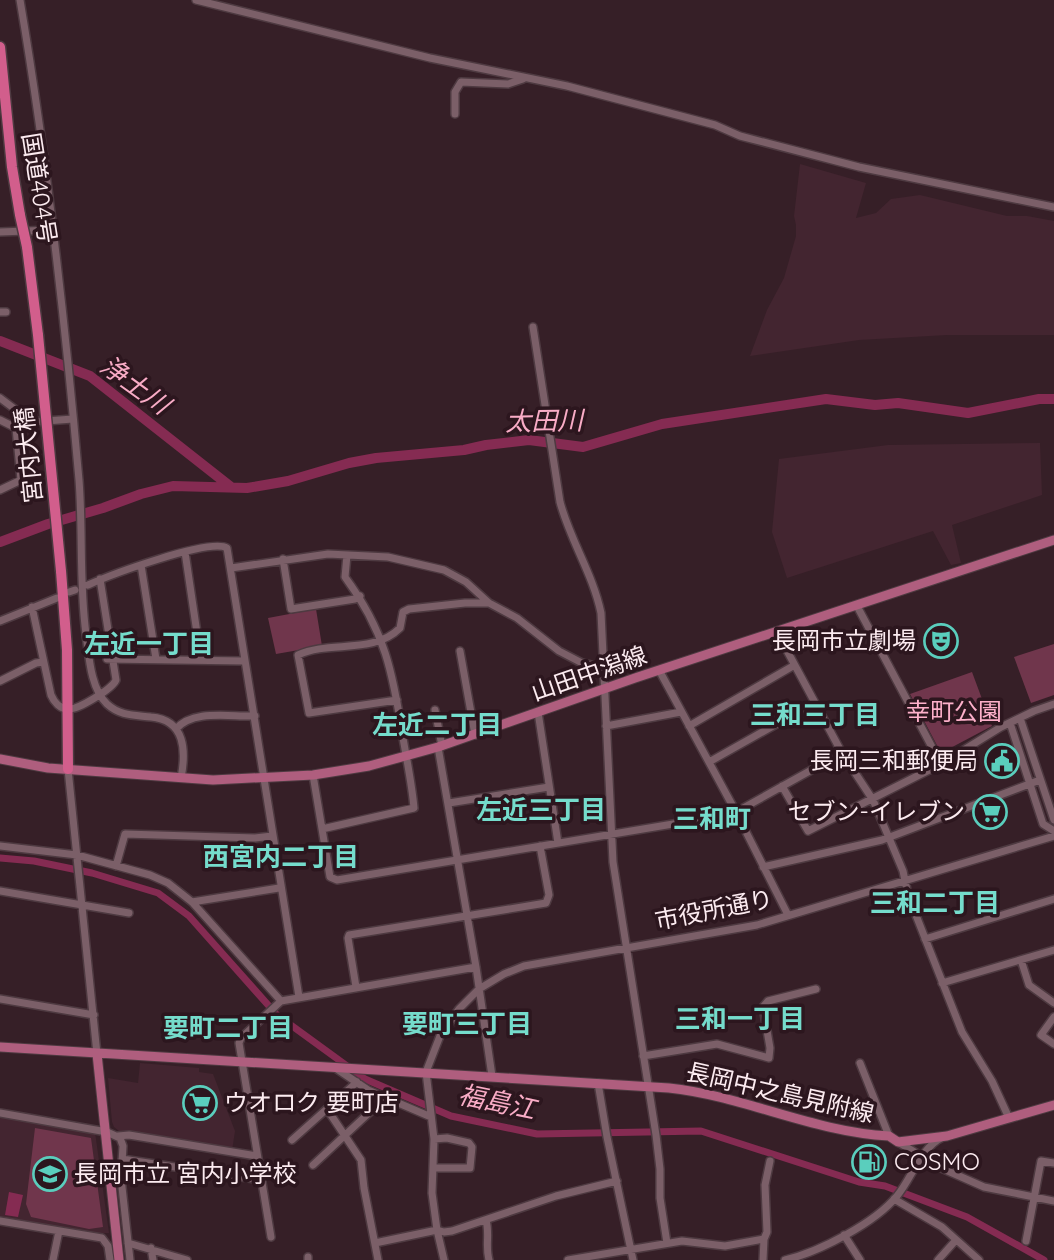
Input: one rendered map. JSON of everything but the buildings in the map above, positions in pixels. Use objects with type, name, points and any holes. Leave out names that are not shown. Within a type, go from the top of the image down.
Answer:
[{"type":"highway","name":"国道404号","points":[[0,47],[12,167],[27,247],[38,335]]},
{"type":"highway","name":"宮内大橋","points":[[38,335],[61,571],[68,709]]},
{"type":"highway","points":[[68,709],[68,769]]},
{"type":"main road","name":"山田中潟線","points":[[0,759],[68,769],[181,778],[264,779],[313,775],[406,757],[659,670],[1054,540]]},
{"type":"main road","points":[[0,1047],[341,1069]]},
{"type":"main road","points":[[97,1054],[119,1260]]},
{"type":"main road","name":"長岡中之島見附線","points":[[341,1069],[649,1086],[711,1094],[829,1129],[893,1139],[947,1136],[1054,1105]]},
{"type":"street","points":[[20,0],[41,136],[73,419],[87,641],[100,695],[116,711],[132,716],[158,718],[176,729],[184,750],[181,778]]},
{"type":"street","points":[[196,0],[443,61],[528,77],[715,125],[740,135],[859,167],[1054,207]]},
{"type":"street","points":[[455,114],[455,92],[461,82],[508,84],[528,77]]},
{"type":"street","points":[[0,232],[52,230]]},
{"type":"street","points":[[533,327],[556,485],[566,524],[601,613],[613,862],[656,1135],[660,1198],[667,1243]]},
{"type":"street","points":[[0,398],[32,422],[73,419]]},
{"type":"street","points":[[0,420],[16,428],[21,480],[1,488]]},
{"type":"street","points":[[88,584],[185,552],[224,546],[228,552],[279,888],[299,997]]},
{"type":"street","points":[[185,552],[201,660]]},
{"type":"street","points":[[231,568],[318,554],[388,557],[444,570],[466,582],[489,603],[517,618],[559,651],[582,663],[604,668]]},
{"type":"street","points":[[322,829],[414,808],[392,669],[382,640],[360,596],[345,577],[347,555]]},
{"type":"street","points":[[283,559],[291,609],[360,596]]},
{"type":"street","points":[[141,565],[156,659]]},
{"type":"street","points":[[33,607],[51,695],[54,701],[68,709],[111,689],[116,680],[110,659],[100,579]]},
{"type":"street","points":[[0,621],[57,598]]},
{"type":"street","points":[[397,700],[309,713],[306,710],[298,655],[382,640],[400,628],[403,612],[409,609],[489,603]]},
{"type":"street","points":[[857,606],[941,764]]},
{"type":"street","points":[[777,632],[842,753],[873,800],[903,871],[925,939],[962,1032],[992,1081],[1009,1118]]},
{"type":"street","points":[[460,651],[475,735]]},
{"type":"street","points":[[110,659],[244,661]]},
{"type":"street","points":[[0,681],[43,662]]},
{"type":"street","points":[[689,726],[793,666]]},
{"type":"street","points":[[659,670],[789,915]]},
{"type":"street","points":[[709,762],[814,703]]},
{"type":"street","points":[[782,786],[808,831],[941,764],[1010,723],[1054,704]]},
{"type":"street","points":[[435,710],[492,1076]]},
{"type":"street","points":[[538,712],[558,843]]},
{"type":"street","points":[[606,726],[681,712]]},
{"type":"street","points":[[176,729],[184,721],[196,717],[255,716]]},
{"type":"street","points":[[1020,718],[1054,820]]},
{"type":"street","points":[[1010,723],[1043,824],[1054,833]]},
{"type":"street","points":[[313,775],[330,877],[337,880],[721,816],[736,811],[842,753]]},
{"type":"street","points":[[68,769],[97,1054]]},
{"type":"street","points":[[763,867],[889,837],[1040,780]]},
{"type":"street","points":[[449,803],[549,787]]},
{"type":"street","name":"市役所通り","points":[[426,1072],[445,1027],[459,1009],[479,989],[524,966],[626,946],[738,929],[870,892],[1054,833]]},
{"type":"street","points":[[116,866],[125,834],[255,838],[272,836]]},
{"type":"street","points":[[0,846],[77,857],[159,878],[192,902],[279,1003]]},
{"type":"street","points":[[356,987],[349,935],[546,903],[549,895],[540,846]]},
{"type":"street","points":[[192,902],[279,888]]},
{"type":"street","points":[[0,891],[129,913]]},
{"type":"street","points":[[925,939],[1054,899]]},
{"type":"street","points":[[942,983],[1054,950]]},
{"type":"street","points":[[1021,960],[1029,985],[1054,1003]]},
{"type":"street","points":[[271,1237],[239,1043],[242,1038],[279,1003],[299,997],[476,967]]},
{"type":"street","points":[[643,1056],[717,1044],[769,1058],[763,1007],[768,1001],[816,989]]},
{"type":"street","points":[[0,999],[94,1015]]},
{"type":"street","points":[[1054,1017],[1041,1035],[1054,1044]]},
{"type":"street","points":[[860,1063],[893,1139],[941,1168],[984,1187],[1054,1201]]},
{"type":"street","points":[[341,1069],[368,1090],[431,1115]]},
{"type":"street","points":[[426,1072],[434,1139],[432,1193],[444,1260]]},
{"type":"street","points":[[292,1140],[357,1082]]},
{"type":"street","points":[[598,1083],[633,1260]]},
{"type":"street","points":[[313,1165],[386,1097]]},
{"type":"street","points":[[327,1110],[361,1160],[377,1260]]},
{"type":"street","points":[[0,1113],[118,1136],[128,1135],[257,1156]]},
{"type":"street","points":[[118,1136],[122,1141],[121,1178],[130,1260]]},
{"type":"street","points":[[785,1260],[812,1251],[877,1215],[895,1198],[932,1144],[947,1136]]},
{"type":"street","points":[[433,1168],[470,1168],[472,1147],[469,1143],[447,1138],[434,1139]]},
{"type":"street","points":[[122,1158],[261,1180]]},
{"type":"street","points":[[764,1260],[764,1239],[767,1232],[765,1185],[770,1161]]},
{"type":"street","points":[[1026,1241],[1041,1161],[1054,1163]]},
{"type":"street","points":[[375,1243],[437,1230],[444,1232],[556,1196],[617,1181]]},
{"type":"street","points":[[895,1198],[942,1227],[976,1257]]},
{"type":"street","points":[[485,1220],[489,1236],[485,1245],[489,1260]]},
{"type":"street","points":[[0,1221],[102,1238],[108,1246],[110,1260]]},
{"type":"street","points":[[53,1260],[59,1231]]},
{"type":"street","points":[[844,1235],[860,1260]]},
{"type":"street","points":[[568,1260],[682,1241],[725,1246],[764,1239]]},
{"type":"street","points":[[938,1260],[956,1240]]},
{"type":"street","points":[[128,1243],[187,1260]]},
{"type":"street","points":[[151,1248],[153,1260]]},
{"type":"street","points":[[966,1260],[976,1257]]},
{"type":"shaded area","points":[[800,164],[866,183],[856,218],[876,213],[891,199],[920,195],[1007,216],[1027,216],[1054,221],[1054,335],[947,335],[859,340],[750,356],[767,310],[784,278],[796,236],[794,216]]},
{"type":"shaded area","points":[[1040,443],[1042,495],[952,525],[961,563],[951,565],[933,531],[787,578],[772,532],[779,459],[888,445]]},
{"type":"shaded area","points":[[140,1063],[199,1068],[199,1072],[213,1074],[235,1131],[232,1151],[119,1131],[114,1127],[108,1078],[138,1083]]},
{"type":"shaded area","name":"長岡市立 宮内小学校","points":[[0,1116],[95,1132],[109,1233],[90,1233],[0,1216]]},
{"type":"shaded area","points":[[9,1192],[23,1195],[18,1217],[5,1215]]},
{"type":"green space","points":[[316,609],[322,646],[276,654],[268,618]]},
{"type":"green space","points":[[1054,644],[1054,695],[1031,703],[1014,657]]},
{"type":"green space","name":"幸町公園","points":[[972,672],[992,726],[941,753],[910,694]]},
{"type":"green space","points":[[35,1128],[91,1138],[103,1227],[89,1229],[31,1217],[26,1204]]},
{"type":"waterway","name":"浄土川","points":[[0,341],[90,376],[231,487]]},
{"type":"waterway","name":"太田川","points":[[0,542],[48,524],[173,486],[247,488],[288,481],[376,458],[464,450],[529,440],[583,447],[662,424],[826,399],[875,405],[898,403],[968,413],[1039,399],[1054,399]]},
{"type":"waterway","name":"福島江","points":[[0,858],[34,861],[92,873],[158,893],[189,916],[277,1015],[365,1079],[451,1116],[537,1134],[701,1131],[859,1182],[885,1186],[967,1217],[1044,1260]]},
{"type":"place","name":"長岡市立劇場","points":[[941,641]]},
{"type":"place","name":"長岡三和郵便局","points":[[1002,761]]},
{"type":"place","name":"セブン-イレブン","points":[[990,812]]},
{"type":"place","name":"ウオロク 要町店","points":[[200,1103]]},
{"type":"place","name":"COSMO","points":[[869,1162]]},
{"type":"place","name":"長岡市立 宮内小学校","points":[[50,1174]]},
{"type":"district","name":"左近一丁目","points":[[149,644]]},
{"type":"district","name":"三和三丁目","points":[[815,715]]},
{"type":"district","name":"左近二丁目","points":[[437,725]]},
{"type":"district","name":"左近三丁目","points":[[541,810]]},
{"type":"district","name":"三和町","points":[[712,819]]},
{"type":"district","name":"西宮内二丁目","points":[[281,857]]},
{"type":"district","name":"三和二丁目","points":[[935,903]]},
{"type":"district","name":"三和一丁目","points":[[740,1019]]},
{"type":"district","name":"要町三丁目","points":[[467,1024]]},
{"type":"district","name":"要町二丁目","points":[[228,1028]]}]
